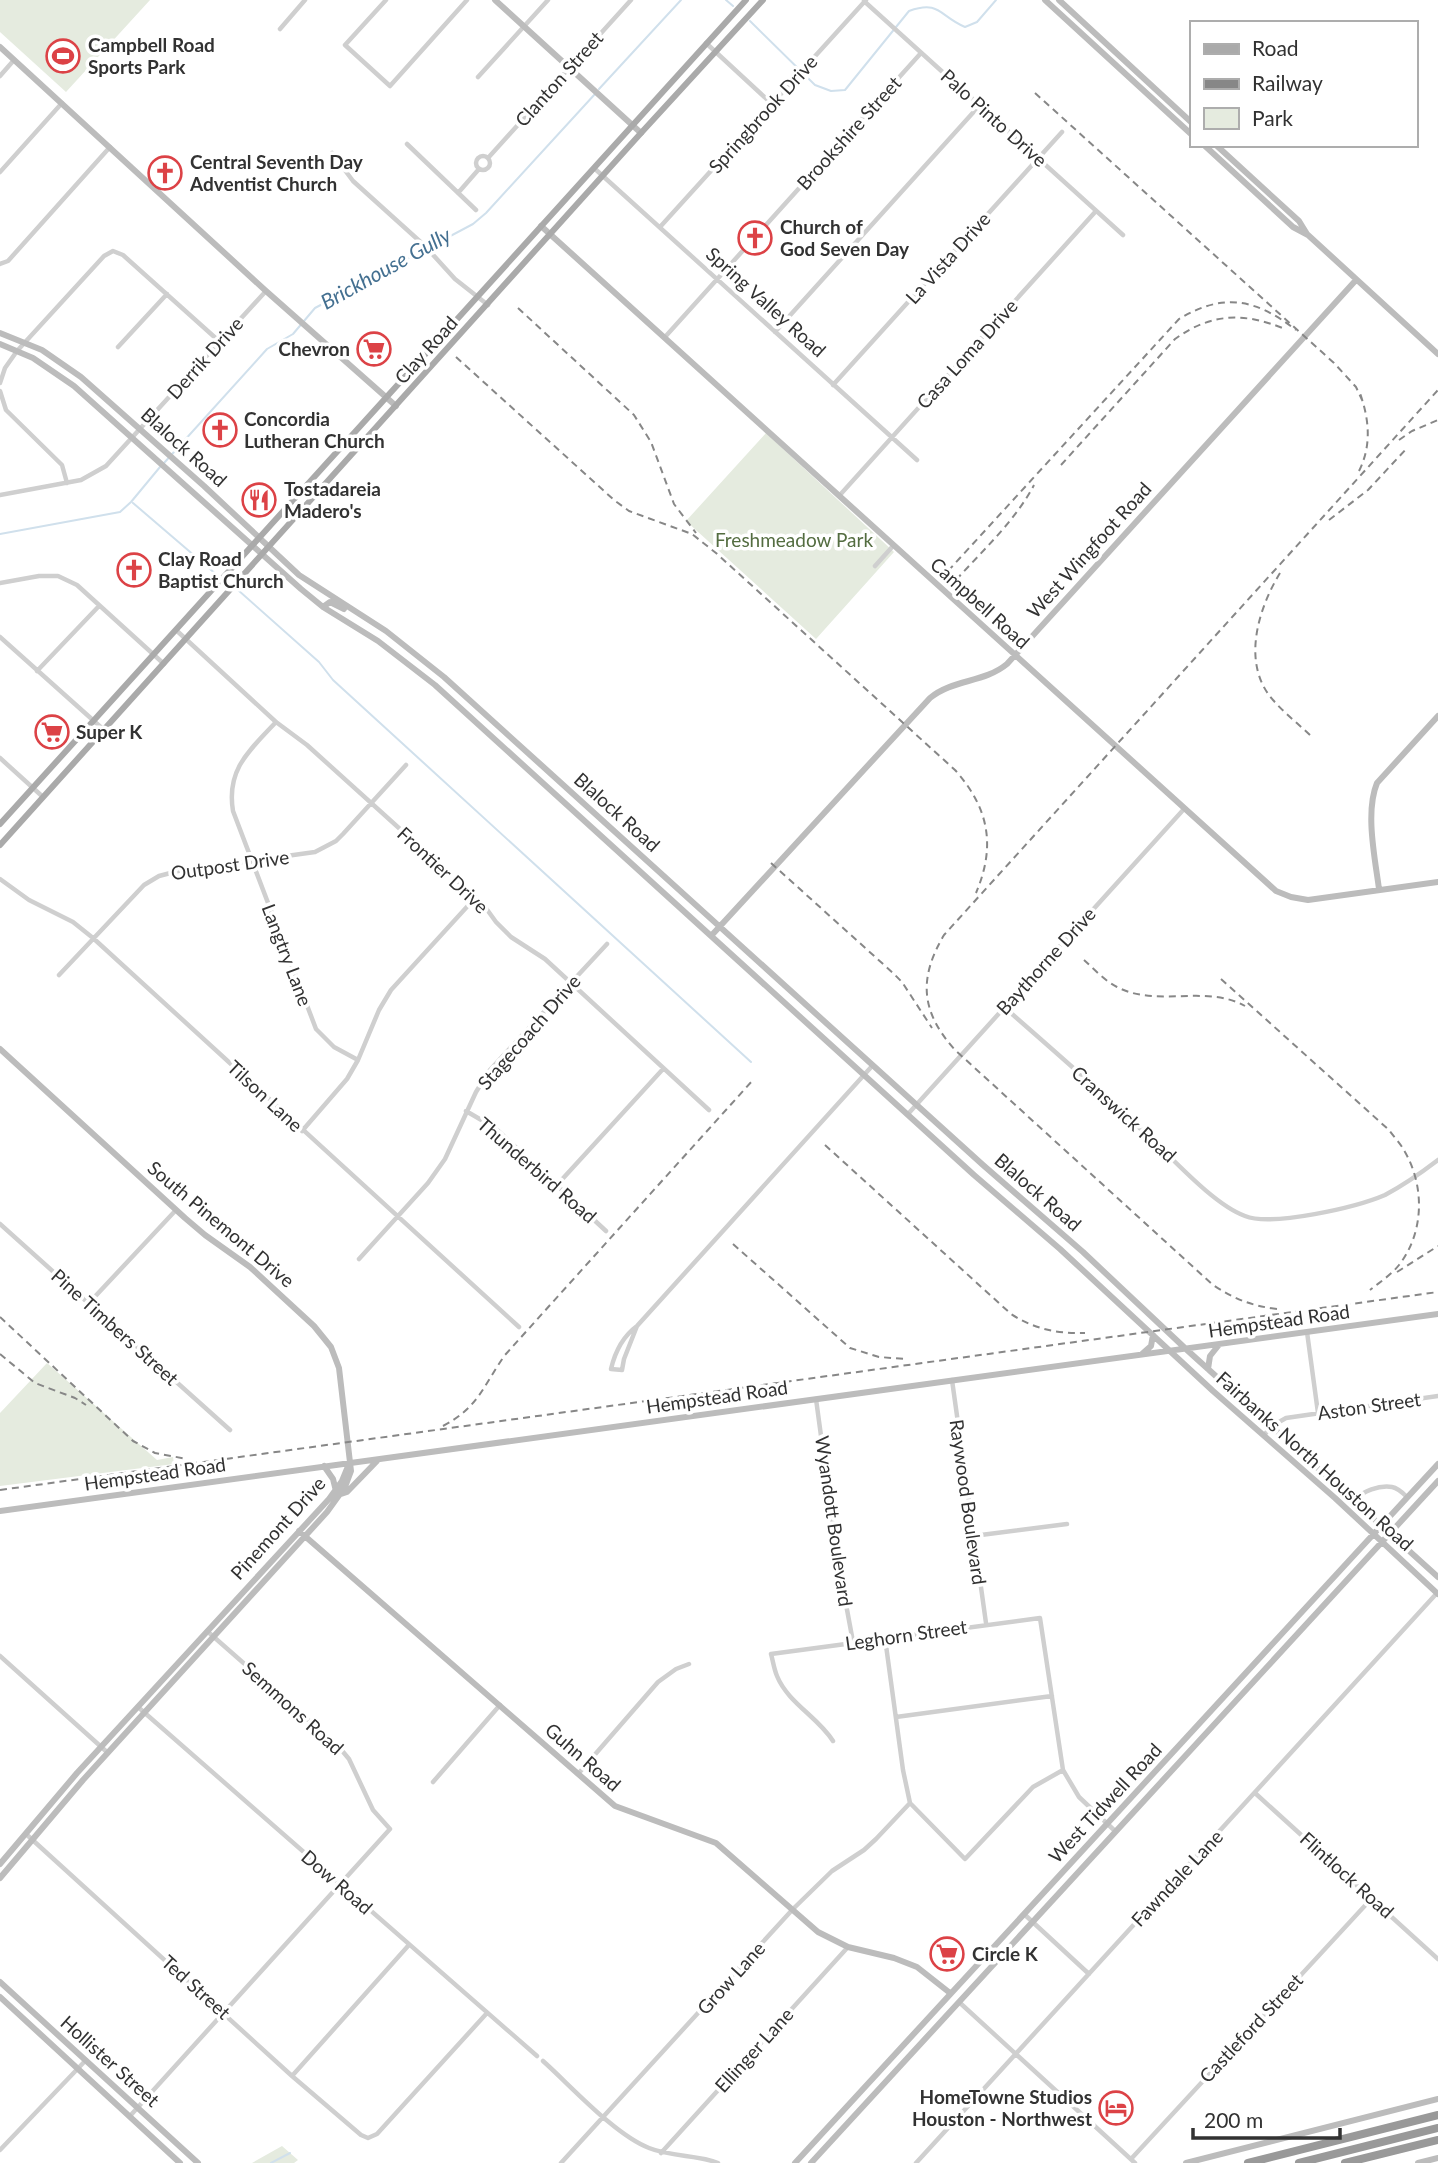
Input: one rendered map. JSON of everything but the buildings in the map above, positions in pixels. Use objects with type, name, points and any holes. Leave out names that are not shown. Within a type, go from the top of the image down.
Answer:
[{"type":"highway","points":[[1248,2163],[1438,2115]]},
{"type":"highway","points":[[1299,2163],[1438,2128]]},
{"type":"highway","points":[[1345,2163],[1438,2140]]},
{"type":"main road","points":[[495,0],[641,134]]},
{"type":"main road","name":"Clay Road","points":[[0,824],[746,0]]},
{"type":"main road","name":"Clay Road","points":[[0,845],[764,0]]},
{"type":"main road","points":[[1045,0],[1190,133]]},
{"type":"main road","points":[[1059,0],[1190,121]]},
{"type":"main road","points":[[0,47],[266,291],[396,406]]},
{"type":"main road","points":[[1206,147],[1293,227],[1308,235]]},
{"type":"main road","points":[[1218,147],[1298,221],[1308,235],[1438,354]]},
{"type":"main road","name":"Campbell Road","points":[[541,226],[1271,887],[1291,898],[1308,900],[1438,882]]},
{"type":"main road","points":[[500,273],[507,284]]},
{"type":"main road","name":"West Wingfoot Road","points":[[711,936],[930,698],[952,685],[990,675],[1015,655],[1356,280]]},
{"type":"main road","name":"Blalock Road","points":[[0,333],[42,349],[81,377],[299,575],[386,631],[444,677],[1118,1284],[1187,1350]]},
{"type":"main road","name":"Blalock Road","points":[[0,344],[44,365],[74,386],[301,589],[323,607],[378,641],[435,685],[1172,1352]]},
{"type":"main road","points":[[74,386],[81,377]]},
{"type":"main road","points":[[336,455],[345,463]]},
{"type":"main road","points":[[195,495],[204,486]]},
{"type":"main road","points":[[300,494],[309,502]]},
{"type":"main road","points":[[301,589],[317,595],[322,590]]},
{"type":"main road","points":[[210,593],[220,602]]},
{"type":"main road","points":[[323,607],[330,602],[353,611]]},
{"type":"main road","points":[[378,641],[386,631]]},
{"type":"main road","points":[[435,685],[444,677]]},
{"type":"main road","points":[[1378,890],[1372,818],[1373,793],[1377,783],[1438,716]]},
{"type":"main road","points":[[487,733],[495,724]]},
{"type":"main road","points":[[545,785],[553,776]]},
{"type":"main road","points":[[600,836],[609,827]]},
{"type":"main road","points":[[657,887],[666,878]]},
{"type":"main road","points":[[791,1008],[800,999]]},
{"type":"main road","name":"South Pinemont Drive","points":[[0,1049],[176,1210],[205,1235],[250,1267],[323,1335],[337,1357],[350,1462]]},
{"type":"main road","points":[[974,1175],[983,1165]]},
{"type":"main road","points":[[1043,1234],[1051,1225]]},
{"type":"main road","points":[[1108,1294],[1118,1284]]},
{"type":"main road","name":"Hempstead Road","points":[[0,1511],[1438,1314]]},
{"type":"main road","points":[[1141,1356],[1151,1346],[1153,1335]]},
{"type":"main road","points":[[1208,1369],[1210,1356],[1218,1345]]},
{"type":"main road","name":"Fairbanks North Houston Road","points":[[1187,1350],[1438,1577]]},
{"type":"main road","name":"Fairbanks North Houston Road","points":[[1172,1352],[1438,1593]]},
{"type":"main road","points":[[324,1466],[338,1493],[347,1492],[378,1461]]},
{"type":"main road","name":"Pinemont Drive","points":[[0,1878],[68,1797],[214,1637],[338,1493],[350,1462]]},
{"type":"main road","name":"West Tidwell Road","points":[[795,2163],[1438,1464]]},
{"type":"main road","name":"West Tidwell Road","points":[[811,2163],[1438,1481]]},
{"type":"main road","points":[[1335,1498],[1348,1503],[1354,1500]]},
{"type":"main road","name":"Pinemont Drive","points":[[0,1864],[101,1746],[207,1631],[302,1534]]},
{"type":"main road","name":"Guhn Road","points":[[302,1534],[615,1806],[716,1843],[818,1931],[848,1947],[904,1961],[917,1967],[950,1993]]},
{"type":"main road","points":[[1318,1595],[1326,1605]]},
{"type":"main road","points":[[1263,1655],[1274,1662]]},
{"type":"main road","points":[[1212,1711],[1221,1718]]},
{"type":"main road","points":[[1160,1765],[1169,1774]]},
{"type":"main road","points":[[1065,1867],[1074,1875]]},
{"type":"main road","name":"Hollister Street","points":[[0,1982],[198,2163]]},
{"type":"main road","name":"Hollister Street","points":[[0,1997],[180,2163]]},
{"type":"main road","points":[[889,2060],[898,2068]]},
{"type":"main road","points":[[1186,2163],[1438,2099]]},
{"type":"main road","points":[[827,2128],[835,2136]]},
{"type":"main road","points":[[1418,2163],[1438,2158]]},
{"type":"street","points":[[280,29],[305,0]]},
{"type":"street","points":[[386,0],[345,45],[390,86],[467,0]]},
{"type":"street","points":[[478,77],[548,0]]},
{"type":"street","name":"Clanton Street","points":[[488,158],[631,0]]},
{"type":"street","name":"Palo Pinto Drive","points":[[865,1],[1123,235]]},
{"type":"street","name":"Springbrook Drive","points":[[660,227],[865,1]]},
{"type":"street","points":[[706,43],[772,104]]},
{"type":"street","name":"Brookshire Street","points":[[664,338],[922,53]]},
{"type":"street","points":[[0,76],[14,60]]},
{"type":"street","points":[[0,172],[62,103]]},
{"type":"street","points":[[775,332],[979,106]]},
{"type":"street","name":"La Vista Drive","points":[[834,385],[1062,132]]},
{"type":"street","points":[[407,144],[476,210]]},
{"type":"street","points":[[0,264],[11,257],[110,147]]},
{"type":"street","points":[[332,153],[353,180],[425,246],[455,279],[488,305]]},
{"type":"street","name":"Clanton Street","points":[[479,169],[476,164],[478,159],[483,156],[488,158]]},
{"type":"street","name":"Clanton Street","points":[[479,169],[489,168],[488,158]]},
{"type":"street","name":"Spring Valley Road","points":[[594,168],[917,460]]},
{"type":"street","name":"Clanton Street","points":[[458,193],[479,169]]},
{"type":"street","name":"Casa Loma Drive","points":[[838,496],[1096,211]]},
{"type":"street","points":[[0,383],[5,368],[17,351],[104,256],[113,251],[123,255],[220,342]]},
{"type":"street","name":"Derrik Drive","points":[[0,495],[81,480],[100,471],[266,291]]},
{"type":"street","points":[[118,347],[167,294]]},
{"type":"street","points":[[0,391],[6,410],[62,465],[67,483]]},
{"type":"street","points":[[875,566],[893,546]]},
{"type":"street","points":[[0,583],[39,576],[58,576],[77,585],[164,664]]},
{"type":"street","points":[[37,671],[99,606]]},
{"type":"street","name":"Frontier Drive","points":[[176,630],[475,898],[511,937],[534,951],[709,1110]]},
{"type":"street","points":[[0,637],[104,730]]},
{"type":"street","name":"Langtry Lane","points":[[276,722],[240,762],[232,786],[233,811],[316,1029],[334,1047],[358,1060]]},
{"type":"street","points":[[0,758],[44,797]]},
{"type":"street","name":"Outpost Drive","points":[[59,975],[144,885],[159,876],[178,871],[296,856],[327,847],[343,834],[406,765]]},
{"type":"street","name":"Baythorne Drive","points":[[908,1114],[1184,809]]},
{"type":"street","name":"Tilson Lane","points":[[0,879],[29,900],[73,922],[93,938],[519,1327]]},
{"type":"street","points":[[302,1130],[340,1089],[358,1060],[379,1010],[391,990],[475,898]]},
{"type":"street","name":"Stagecoach Drive","points":[[359,1259],[428,1182],[445,1159],[476,1091],[489,1072],[607,944]]},
{"type":"street","name":"Cranswick Road","points":[[1004,1007],[1219,1201],[1246,1217],[1279,1219],[1349,1207],[1391,1191],[1438,1160]]},
{"type":"street","points":[[637,1326],[622,1370],[611,1369],[621,1342],[873,1065]]},
{"type":"street","points":[[556,1186],[663,1069]]},
{"type":"street","name":"Thunderbird Road","points":[[466,1111],[489,1124],[606,1231]]},
{"type":"street","points":[[88,1304],[176,1210]]},
{"type":"street","name":"Pine Timbers Street","points":[[0,1224],[230,1430]]},
{"type":"street","points":[[1307,1332],[1318,1413]]},
{"type":"street","name":"Raywood Boulevard","points":[[952,1380],[986,1623]]},
{"type":"street","name":"Aston Street","points":[[1264,1435],[1272,1426],[1286,1418],[1438,1396]]},
{"type":"street","name":"Wyandott Boulevard","points":[[816,1399],[852,1642]]},
{"type":"street","points":[[1354,1500],[1366,1491],[1389,1487],[1398,1489],[1407,1497]]},
{"type":"street","points":[[973,1536],[1066,1524]]},
{"type":"street","name":"Fawndale Lane","points":[[916,2163],[1438,1593]]},
{"type":"street","name":"Leghorn Street","points":[[833,1741],[782,1685],[771,1654],[986,1623],[1040,1618],[1052,1696]]},
{"type":"street","name":"Semmons Road","points":[[207,1631],[349,1759],[363,1793],[373,1810],[390,1829],[340,1884]]},
{"type":"street","points":[[885,1638],[910,1803],[965,1859],[1033,1787],[1063,1770]]},
{"type":"street","points":[[0,1656],[108,1753]]},
{"type":"street","points":[[578,1774],[659,1682],[676,1669],[689,1664]]},
{"type":"street","points":[[896,1717],[1052,1696],[1063,1770],[1079,1797],[1115,1831]]},
{"type":"street","points":[[433,1782],[500,1704]]},
{"type":"street","name":"Dow Road","points":[[138,1707],[408,1946],[537,2056]]},
{"type":"street","name":"Flintlock Road","points":[[1255,1793],[1438,1959]]},
{"type":"street","name":"Grow Lane","points":[[561,2163],[793,1909],[832,1871],[870,1844],[910,1803]]},
{"type":"street","name":"Ted Street","points":[[26,1834],[225,2012],[292,2076],[361,2135],[368,2138],[377,2134],[487,2013]]},
{"type":"street","points":[[130,2116],[340,1884]]},
{"type":"street","name":"Castleford Street","points":[[1133,2161],[1371,1898]]},
{"type":"street","points":[[1023,1913],[1089,1974]]},
{"type":"street","points":[[292,2076],[408,1946]]},
{"type":"street","name":"Ellinger Lane","points":[[661,2152],[848,1947]]},
{"type":"street","points":[[959,2001],[1133,2161]]},
{"type":"street","points":[[0,2150],[86,2060]]},
{"type":"street","points":[[543,2062],[629,2138],[661,2152],[718,2163]]},
{"type":"green space","name":"Campbell Road Sports Park","points":[[0,0],[150,0],[66,92],[0,32]]},
{"type":"green space","name":"Freshmeadow Park","points":[[766,433],[894,552],[816,639],[686,521]]},
{"type":"green space","points":[[47,1363],[157,1460],[173,1457],[174,1464],[0,1486],[0,1413]]},
{"type":"green space","points":[[282,2146],[298,2160],[294,2163],[252,2163]]},
{"type":"waterway","name":"Brickhouse Gully","points":[[599,89],[681,0]]},
{"type":"waterway","name":"Brickhouse Gully","points":[[726,0],[733,6]]},
{"type":"waterway","name":"Brickhouse Gully","points":[[750,21],[815,85],[831,91],[845,90],[909,11],[933,8],[965,27],[977,22],[996,0]]},
{"type":"waterway","name":"Brickhouse Gully","points":[[164,463],[267,349],[293,334],[315,308],[473,224],[595,94]]},
{"type":"waterway","name":"Brickhouse Gully","points":[[0,534],[120,512],[160,467]]},
{"type":"waterway","points":[[133,503],[217,575]]},
{"type":"waterway","points":[[238,590],[751,1062]]},
{"type":"waterway","points":[[271,2163],[290,2153]]},
{"type":"railway","points":[[1035,93],[1334,363],[1356,387],[1363,402]]},
{"type":"railway","points":[[948,571],[1179,319],[1211,305],[1239,303],[1267,311],[1296,330]]},
{"type":"railway","points":[[518,308],[634,415],[651,442],[674,504],[696,533]]},
{"type":"railway","points":[[1061,465],[1175,339],[1188,330],[1228,318],[1256,320],[1285,329]]},
{"type":"railway","points":[[456,357],[614,500],[629,511],[692,534],[716,553],[955,770],[975,799],[986,828],[986,859],[976,893]]},
{"type":"railway","points":[[1277,1309],[1244,1301],[1213,1285],[955,1050],[935,1022],[927,995],[927,981],[930,966],[944,935],[1438,390]]},
{"type":"railway","points":[[1359,471],[1366,452],[1368,432],[1360,393]]},
{"type":"railway","points":[[1399,440],[1438,420]]},
{"type":"railway","points":[[1329,520],[1368,490],[1408,447]]},
{"type":"railway","points":[[956,580],[1008,523],[1034,485]]},
{"type":"railway","points":[[1280,573],[1265,603],[1256,636],[1258,670],[1263,686],[1273,700],[1313,738]]},
{"type":"railway","points":[[771,863],[902,982],[932,1028]]},
{"type":"railway","points":[[1084,960],[1117,987],[1132,993],[1148,996],[1214,997],[1245,1006]]},
{"type":"railway","points":[[1221,979],[1389,1130],[1412,1166],[1419,1210],[1413,1239],[1399,1265],[1370,1290]]},
{"type":"railway","points":[[443,1426],[473,1403],[505,1355],[753,1080]]},
{"type":"railway","points":[[825,1145],[1011,1314],[1046,1330],[1085,1333]]},
{"type":"railway","points":[[733,1244],[850,1348],[879,1357],[906,1359]]},
{"type":"railway","points":[[1397,1272],[1438,1246]]},
{"type":"railway","points":[[0,1490],[1438,1292]]},
{"type":"railway","points":[[0,1317],[133,1441],[155,1453],[187,1459]]},
{"type":"railway","points":[[0,1354],[35,1383],[86,1405]]},
{"type":"place","name":"Campbell Road Sports Park","points":[[63,56]]},
{"type":"place","name":"Central Seventh Day Adventist Church","points":[[165,173]]},
{"type":"place","name":"Church of God Seven Day","points":[[755,238]]},
{"type":"place","name":"Chevron","points":[[374,349]]},
{"type":"place","name":"Concordia Lutheran Church","points":[[220,430]]},
{"type":"place","name":"Tostadareia Madero's","points":[[259,500]]},
{"type":"place","name":"Clay Road Baptist Church","points":[[134,570]]},
{"type":"place","name":"Super K","points":[[52,732]]},
{"type":"place","name":"Circle K","points":[[947,1954]]},
{"type":"place","name":"HomeTowne Studios Houston - Northwest","points":[[1116,2108]]}]
